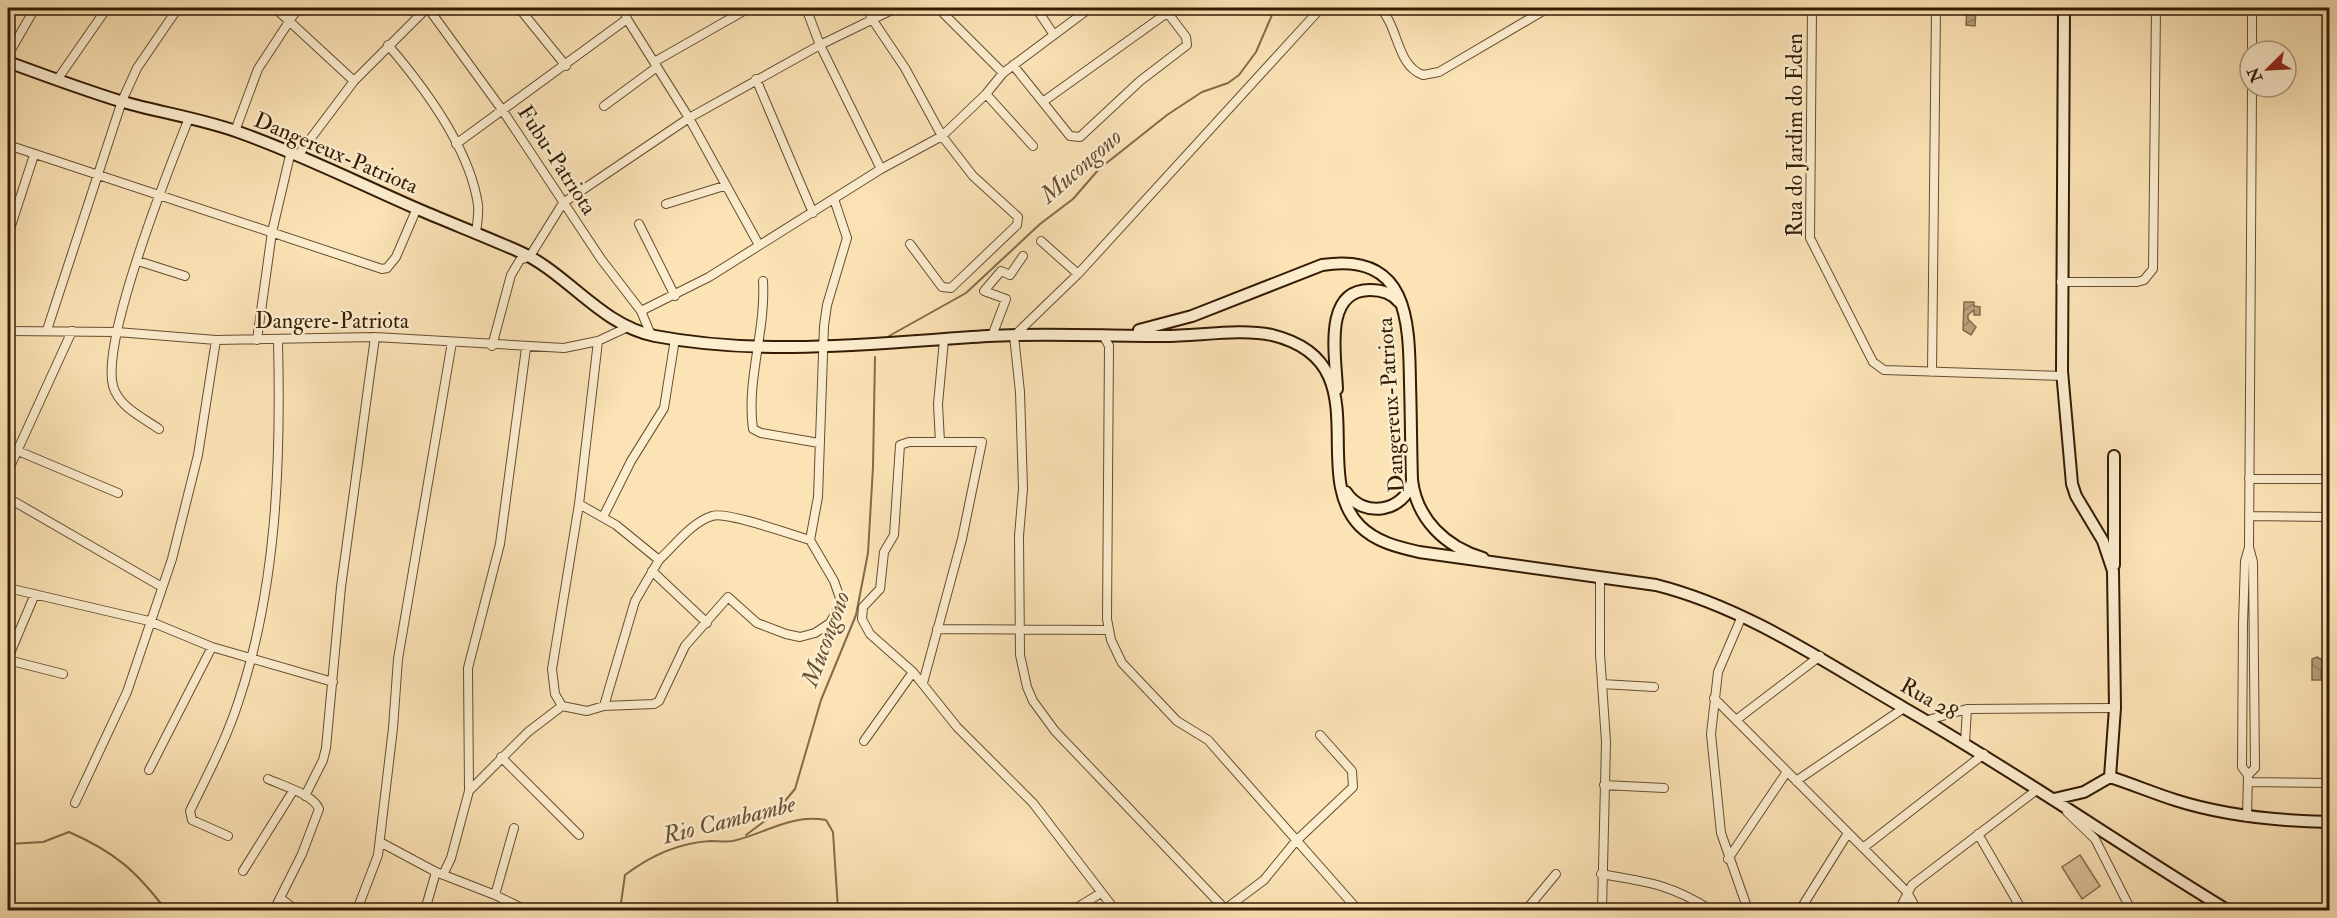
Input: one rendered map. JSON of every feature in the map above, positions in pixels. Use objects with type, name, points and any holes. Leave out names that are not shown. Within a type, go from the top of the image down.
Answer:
[{"type":"street","points":[[8,55],[35,8]]},
{"type":"street","points":[[57,80],[107,8]]},
{"type":"street","points":[[47,330],[96,174],[122,101],[137,68],[178,8]]},
{"type":"street","points":[[275,8],[290,19],[354,81]]},
{"type":"street","points":[[235,131],[258,69],[298,8]]},
{"type":"street","points":[[257,340],[272,232],[295,152],[354,81],[427,8]]},
{"type":"street","name":"Fubu-Patriota","points":[[427,8],[503,111],[563,203],[641,311],[651,335]]},
{"type":"street","points":[[519,8],[566,66]]},
{"type":"street","points":[[622,8],[689,118],[724,186],[759,245]]},
{"type":"street","points":[[604,105],[655,64],[749,8]]},
{"type":"street","points":[[806,8],[820,45],[881,169]]},
{"type":"street","points":[[867,8],[905,68],[942,136],[973,176],[1018,217],[1017,225],[951,288],[942,287],[910,244]]},
{"type":"street","points":[[492,346],[512,275],[520,260],[530,256],[563,203],[689,118],[756,79],[896,8]]},
{"type":"street","points":[[938,8],[1003,73]]},
{"type":"street","points":[[1036,8],[1054,35]]},
{"type":"street","points":[[641,311],[675,296],[733,263],[881,169],[942,136],[986,94],[1003,73],[1090,8]]},
{"type":"street","points":[[1014,336],[1078,274],[1321,8]]},
{"type":"street","points":[[1380,8],[1390,21],[1407,64],[1423,75],[1439,72],[1548,8]]},
{"type":"street","name":"Rua do Jardim do Eden","points":[[1812,8],[1810,238],[1876,367],[1884,370],[1932,372]]},
{"type":"street","points":[[1936,8],[1932,372],[2062,376]]},
{"type":"street","points":[[2064,8],[2062,376],[2072,484],[2097,532],[2113,571]]},
{"type":"street","points":[[2061,282],[2137,282],[2144,280],[2153,269],[2156,8]]},
{"type":"street","points":[[2252,8],[2252,39]]},
{"type":"street","points":[[1013,65],[1070,136],[1080,137],[1140,81],[1187,45],[1186,37],[1171,10],[1044,101]]},
{"type":"street","points":[[456,144],[566,66],[627,19]]},
{"type":"street","points":[[388,45],[413,74],[456,144],[478,206],[476,233]]},
{"type":"street","name":"Dangereux-Patriota","points":[[8,62],[122,101],[235,131],[295,152],[417,208],[530,256],[628,327]]},
{"type":"street","points":[[756,79],[813,213]]},
{"type":"street","points":[[986,94],[1033,146]]},
{"type":"street","points":[[2248,779],[2255,768],[2253,562],[2249,547],[2252,99]]},
{"type":"street","points":[[159,429],[123,403],[114,388],[112,365],[117,332],[138,261],[158,197],[189,118]]},
{"type":"street","points":[[8,145],[158,197],[382,269],[392,264],[417,208]]},
{"type":"street","points":[[8,235],[34,155]]},
{"type":"street","points":[[666,204],[724,186]]},
{"type":"street","points":[[598,341],[579,504],[552,669],[555,694],[562,706],[587,711],[604,706],[659,702],[680,654],[728,597],[757,623],[800,637],[815,633],[830,623],[839,607],[840,598],[834,581],[810,540],[818,497],[827,305],[847,238],[834,199]]},
{"type":"street","points":[[639,224],[675,296]]},
{"type":"street","points":[[1041,241],[1078,274]]},
{"type":"street","points":[[992,336],[1006,299],[984,291],[1001,271],[1010,275],[1023,256]]},
{"type":"street","points":[[138,261],[185,276]]},
{"type":"street","name":"Dangereux-Patriota","points":[[1103,335],[1151,329],[1192,316],[1322,265],[1343,262],[1362,264],[1379,272],[1394,286],[1405,310],[1409,339],[1412,480],[1417,503],[1429,524],[1444,540],[1475,556],[1507,566]]},
{"type":"street","points":[[763,281],[760,348],[753,371],[753,429],[760,433],[819,443]]},
{"type":"street","points":[[1405,310],[1397,299],[1377,290],[1354,294],[1343,301],[1337,312],[1335,330],[1341,484],[1356,520],[1373,536],[1386,543],[1419,552],[1507,566]]},
{"type":"street","points":[[628,327],[651,335],[675,339],[760,348],[900,344],[992,336],[1269,334],[1297,344],[1323,366],[1337,400]]},
{"type":"street","name":"Dangere-Patriota","points":[[8,331],[117,332],[216,340],[278,341],[375,337],[526,348],[564,348],[598,341],[628,327]]},
{"type":"street","points":[[8,471],[72,331]]},
{"type":"street","points":[[1103,335],[1109,346],[1109,630],[1116,650],[1132,674],[1177,721],[1208,740],[1295,842],[1358,910]]},
{"type":"street","points":[[1014,336],[1020,392],[1023,489],[1018,630],[1024,679],[1040,712],[1055,731],[1225,910],[1264,880],[1295,842],[1353,787],[1352,771],[1320,735]]},
{"type":"street","points":[[304,796],[326,748],[341,587],[375,337]]},
{"type":"street","points":[[603,517],[631,460],[664,408],[675,339]]},
{"type":"street","points":[[75,803],[127,692],[162,587],[193,477],[216,340]]},
{"type":"street","points":[[940,442],[938,404],[944,340]]},
{"type":"street","points":[[228,836],[192,820],[190,811],[237,706],[251,658],[263,603],[272,541],[279,415],[278,341]]},
{"type":"street","points":[[357,910],[376,864],[380,842],[398,659],[452,342]]},
{"type":"street","points":[[425,910],[440,874],[451,858],[469,791],[468,668],[500,544],[526,348]]},
{"type":"street","points":[[923,683],[962,539],[982,442],[909,442],[898,448],[897,513],[894,535],[884,552],[880,589],[867,601],[862,612],[864,624],[874,639],[923,683],[957,727],[1033,802],[1115,910]]},
{"type":"street","points":[[18,451],[118,493]]},
{"type":"street","points":[[2110,777],[2115,708],[2114,456]]},
{"type":"street","points":[[2249,479],[2330,479]]},
{"type":"street","points":[[1341,484],[1351,500],[1360,506],[1377,509],[1399,501],[1407,493],[1412,480]]},
{"type":"street","points":[[8,498],[162,587]]},
{"type":"street","points":[[579,504],[616,525],[658,560]]},
{"type":"street","points":[[604,706],[635,601],[658,560],[703,520],[713,515],[735,518],[810,540]]},
{"type":"street","points":[[2249,516],[2330,516]]},
{"type":"street","points":[[2097,532],[2108,534],[2115,525]]},
{"type":"street","points":[[2247,817],[2248,779],[2242,767],[2242,743],[2245,561],[2249,547]]},
{"type":"street","name":"Rua 28","points":[[1507,566],[1656,585],[1690,593],[1742,616],[1820,656],[1984,754],[2225,910]]},
{"type":"street","points":[[652,571],[707,623]]},
{"type":"street","points":[[1600,578],[1602,684],[1606,742],[1601,874],[1602,910]]},
{"type":"street","points":[[8,588],[149,621],[212,647],[333,682]]},
{"type":"street","points":[[35,594],[8,659],[63,674]]},
{"type":"street","points":[[1742,616],[1718,672],[1711,734],[1721,832],[1728,859],[1748,910]]},
{"type":"street","points":[[937,629],[1109,630]]},
{"type":"street","points":[[149,770],[212,647]]},
{"type":"street","points":[[1736,720],[1820,656]]},
{"type":"street","points":[[864,741],[913,672]]},
{"type":"street","points":[[1602,684],[1654,687]]},
{"type":"street","points":[[1714,698],[1907,892],[1917,910]]},
{"type":"street","points":[[469,791],[501,757],[562,706]]},
{"type":"street","points":[[1796,781],[1904,708]]},
{"type":"street","points":[[1928,720],[1967,709],[2115,708]]},
{"type":"street","points":[[1965,743],[1967,709]]},
{"type":"street","points":[[1863,848],[1984,754]]},
{"type":"street","points":[[501,757],[579,835]]},
{"type":"street","points":[[1728,859],[1786,772]]},
{"type":"street","points":[[2054,799],[2084,792],[2110,777],[2176,800],[2247,817],[2330,822]]},
{"type":"street","points":[[2248,779],[2330,783]]},
{"type":"street","points":[[268,780],[317,804],[319,813],[274,910]]},
{"type":"street","points":[[1604,785],[1664,788]]},
{"type":"street","points":[[1899,910],[1907,892],[1928,872],[2038,789]]},
{"type":"street","points":[[243,871],[293,791]]},
{"type":"street","points":[[2054,799],[2095,839],[2131,910]]},
{"type":"street","points":[[495,895],[514,828]]},
{"type":"street","points":[[1800,910],[1848,833]]},
{"type":"street","points":[[1978,834],[2022,910]]},
{"type":"street","points":[[380,842],[440,874],[495,895],[526,910]]},
{"type":"street","points":[[1527,910],[1556,874]]},
{"type":"street","points":[[1601,874],[1663,885],[1682,892],[1711,910]]},
{"type":"street","points":[[1073,910],[1101,893]]},
{"type":"street","points":[[280,898],[297,910]]},
{"type":"shaded area","points":[[2080,855],[2100,886],[2082,899],[2062,867]]},
{"type":"water","points":[[1967,8],[1976,8],[1975,26],[1966,25]]},
{"type":"water","points":[[1964,302],[1974,302],[1974,306],[1980,307],[1980,315],[1974,315],[1974,310],[1968,315],[1968,319],[1976,327],[1971,335],[1963,330]]},
{"type":"water","points":[[2317,657],[2322,660],[2321,680],[2312,680],[2312,659]]},
{"type":"waterway","name":"Mucongono","points":[[889,336],[966,293],[1040,224],[1073,199],[1099,169],[1167,115],[1202,92],[1228,83],[1239,75],[1256,52],[1275,8]]},
{"type":"waterway","name":"Mucongono","points":[[746,835],[774,814],[795,789],[821,700],[856,615],[868,553],[873,467],[875,357]]},
{"type":"waterway","name":"Rio Cambambe","points":[[620,910],[625,875],[654,856],[687,844],[733,841],[779,825],[813,819],[826,820],[833,832],[838,910]]},
{"type":"waterway","name":"Rio Cambambe","points":[[8,844],[43,842],[69,832],[99,847],[124,864],[145,884],[166,910]]}]
